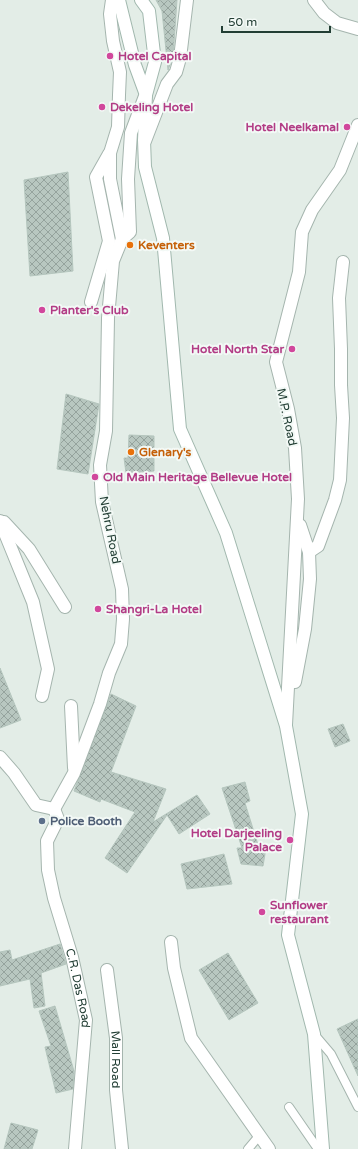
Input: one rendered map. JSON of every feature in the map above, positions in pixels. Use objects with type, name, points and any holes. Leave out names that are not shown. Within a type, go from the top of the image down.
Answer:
[{"type":"street","points":[[91,302],[109,241],[96,177],[110,153],[118,128],[120,72],[113,41],[110,14],[112,0]]},
{"type":"street","points":[[119,0],[135,65],[146,95]]},
{"type":"street","points":[[141,0],[149,11],[155,62],[146,95],[144,145],[145,167],[163,238],[180,429],[226,533],[286,726],[302,814],[288,935],[314,1034],[323,1149]]},
{"type":"street","points":[[144,145],[167,84],[176,72],[180,58],[187,0]]},
{"type":"street","points":[[314,0],[324,13],[337,23],[358,29]]},
{"type":"street","name":"Nehru Road","points":[[54,809],[74,773],[100,704],[109,673],[121,644],[123,619],[122,589],[102,502],[100,465],[106,431],[108,318],[113,262],[122,239],[130,232],[128,179],[131,133],[146,95]]},
{"type":"street","name":"M.P. Road","points":[[286,726],[297,515],[294,448],[288,410],[276,362],[299,272],[302,232],[312,210],[340,170],[358,124]]},
{"type":"street","points":[[110,153],[110,179],[122,239]]},
{"type":"street","points":[[309,552],[318,546],[335,500],[340,480],[344,418],[341,385],[339,298],[343,262]]},
{"type":"street","points":[[286,726],[306,629],[310,579],[309,552],[305,545],[297,515]]},
{"type":"street","points":[[0,518],[29,549],[65,608]]},
{"type":"street","points":[[0,521],[33,602],[48,669],[42,696]]},
{"type":"street","points":[[71,706],[74,773]]},
{"type":"street","points":[[0,757],[14,773],[36,805],[54,809]]},
{"type":"street","name":"C.R. Das Road","points":[[54,809],[58,820],[47,841],[48,870],[54,898],[72,957],[86,1020],[75,1149]]},
{"type":"street","points":[[170,942],[174,968],[191,1038],[269,1149]]},
{"type":"street","name":"Mall Road","points":[[107,970],[116,1038],[116,1090],[122,1149]]},
{"type":"lane","points":[[314,1034],[331,1054],[358,1107]]},
{"type":"lane","points":[[289,1107],[318,1149]]},
{"type":"lane","points":[[248,1149],[260,1136]]},
{"type":"building","points":[[156,0],[177,0],[173,57],[168,70],[162,11]]},
{"type":"building","points":[[68,172],[73,271],[30,276],[24,180]]},
{"type":"building","points":[[66,394],[99,404],[88,474],[57,469]]},
{"type":"building","points":[[129,435],[154,436],[154,471],[126,473],[124,458],[128,458]]},
{"type":"building","points":[[0,668],[21,720],[0,728]]},
{"type":"building","points":[[111,694],[136,706],[111,772],[166,789],[153,822],[197,795],[210,814],[179,834],[167,815],[127,873],[105,858],[135,812],[101,799],[100,802],[74,791]]},
{"type":"building","points":[[343,724],[350,741],[335,747],[328,729]]},
{"type":"building","points":[[245,782],[250,801],[245,803],[259,848],[266,848],[263,866],[241,864],[237,848],[242,848],[222,788]]},
{"type":"building","points":[[224,854],[232,884],[187,889],[181,864]]},
{"type":"building","points":[[60,944],[66,964],[41,973],[45,1006],[34,1008],[30,979],[0,986],[0,952],[10,950],[12,960]]},
{"type":"building","points":[[228,953],[258,1003],[229,1020],[199,970]]},
{"type":"building","points":[[55,1006],[74,1071],[73,1089],[56,1093],[45,1047],[51,1046],[39,1011]]},
{"type":"building","points":[[358,1019],[358,1076],[337,1029]]},
{"type":"building","points":[[11,1123],[38,1130],[32,1149],[4,1149]]},
{"type":"place","name":"Hotel Capital","points":[[110,56]]},
{"type":"place","name":"Dekeling Hotel","points":[[102,107]]},
{"type":"place","name":"Hotel Neelkamal","points":[[347,127]]},
{"type":"place","name":"Keventers","points":[[130,245]]},
{"type":"place","name":"Planter's Club","points":[[42,310]]},
{"type":"place","name":"Hotel North Star","points":[[292,349]]},
{"type":"place","name":"Glenary's","points":[[131,452]]},
{"type":"place","name":"Old Main Heritage Bellevue Hotel","points":[[95,477]]},
{"type":"place","name":"Shangri-La Hotel","points":[[98,609]]},
{"type":"place","name":"Police Booth","points":[[42,821]]},
{"type":"place","name":"Hotel Darjeeling Palace","points":[[290,840]]},
{"type":"place","name":"Sunflower restaurant","points":[[262,912]]}]
